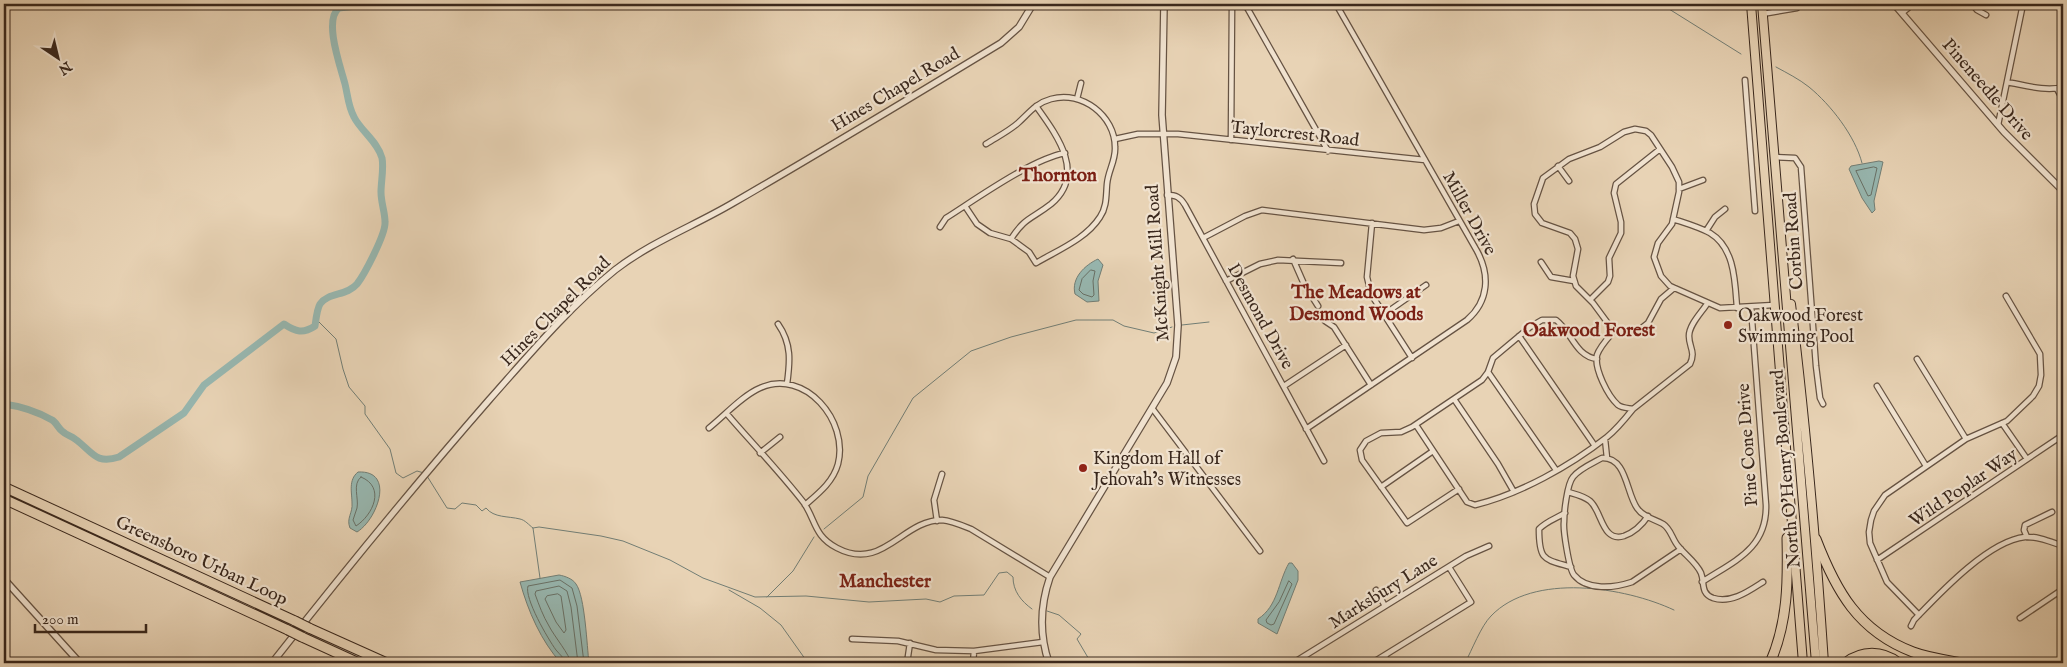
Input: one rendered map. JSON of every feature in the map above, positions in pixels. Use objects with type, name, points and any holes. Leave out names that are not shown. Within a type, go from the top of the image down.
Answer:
[{"type":"highway","points":[[1752,4],[1757,9],[1765,56]]},
{"type":"highway","name":"North O'Henry Boulevard","points":[[1752,4],[1803,663]]},
{"type":"highway","name":"North O'Henry Boulevard","points":[[1762,4],[1773,157],[1816,663]]},
{"type":"highway","points":[[1760,94],[1768,151],[1773,157]]},
{"type":"highway","points":[[1780,234],[1804,406],[1816,539],[1824,663]]},
{"type":"highway","name":"Greensboro Urban Loop","points":[[4,486],[387,663]]},
{"type":"highway","name":"Greensboro Urban Loop","points":[[4,499],[359,663]]},
{"type":"highway","points":[[1770,663],[1780,638],[1785,615],[1788,584],[1787,538],[1792,532]]},
{"type":"highway","points":[[1816,539],[1835,584],[1846,602],[1869,626],[1884,638],[1914,653],[1962,663]]},
{"type":"highway","points":[[1845,663],[1860,655],[1871,653],[1888,656],[1900,663]]},
{"type":"street","name":"Hines Chapel Road","points":[[272,663],[425,474],[534,350],[587,295],[623,264],[654,244],[724,209],[1001,43],[1019,27],[1033,4]]},
{"type":"street","name":"McKnight Mill Road","points":[[1049,663],[1043,642],[1042,607],[1050,577],[1167,383],[1177,351],[1178,325],[1163,133],[1164,4]]},
{"type":"street","points":[[1230,140],[1232,4]]},
{"type":"street","points":[[1246,4],[1328,151]]},
{"type":"street","name":"Miller Drive","points":[[1306,428],[1468,320],[1478,310],[1483,300],[1486,285],[1485,270],[1477,251],[1336,4]]},
{"type":"street","points":[[1706,4],[1712,6],[1736,4]]},
{"type":"street","name":"Pineneedle Drive","points":[[1894,4],[1998,125],[2063,190]]},
{"type":"street","points":[[1902,13],[1913,4]]},
{"type":"street","points":[[1972,4],[1977,10],[1986,15]]},
{"type":"street","points":[[1998,125],[2023,4]]},
{"type":"street","points":[[1762,14],[1797,8]]},
{"type":"street","points":[[1745,80],[1755,211]]},
{"type":"street","points":[[2007,82],[2057,89],[2063,87]]},
{"type":"street","points":[[1077,99],[1081,83]]},
{"type":"street","points":[[2057,89],[2063,100]]},
{"type":"street","points":[[965,206],[977,224],[1002,238],[1012,239],[1029,252],[1036,263],[1079,238],[1096,224],[1105,206],[1108,176],[1115,157],[1115,138],[1109,124],[1100,112],[1092,106],[1077,99],[1065,97],[1052,98],[1036,106],[1018,123],[986,144]]},
{"type":"street","points":[[1012,239],[1026,220],[1052,202],[1062,190],[1067,167],[1062,144],[1036,106]]},
{"type":"street","points":[[1674,288],[1661,299],[1648,323],[1641,328],[1630,332],[1615,330],[1579,290],[1574,281],[1572,272],[1578,247],[1575,239],[1570,233],[1542,223],[1536,218],[1534,204],[1541,181],[1558,166],[1574,156],[1600,147],[1630,129],[1646,131],[1651,135],[1677,176],[1680,189],[1672,224],[1658,243],[1654,258],[1661,276],[1670,286],[1707,304],[1720,308],[1774,305]]},
{"type":"street","name":"Taylorcrest Road","points":[[1115,138],[1138,134],[1163,133],[1425,160]]},
{"type":"street","points":[[1590,300],[1608,282],[1610,276],[1609,258],[1621,234],[1621,222],[1614,193],[1616,184],[1660,149]]},
{"type":"street","points":[[940,227],[946,218],[1022,171],[1054,155],[1065,153]]},
{"type":"street","name":"Corbin Road","points":[[1773,157],[1793,157],[1800,164],[1816,366],[1820,398],[1823,404]]},
{"type":"street","points":[[1751,160],[1765,159]]},
{"type":"street","points":[[1558,166],[1569,181]]},
{"type":"street","points":[[1680,189],[1703,180]]},
{"type":"street","name":"Desmond Drive","points":[[1167,195],[1175,195],[1181,199],[1324,461]]},
{"type":"street","points":[[1706,231],[1715,217],[1725,209]]},
{"type":"street","points":[[1203,238],[1245,216],[1262,210],[1424,230],[1441,228],[1459,221]]},
{"type":"street","points":[[1673,218],[1706,231],[1718,241],[1732,264],[1737,308]]},
{"type":"street","points":[[1372,223],[1367,277],[1371,294],[1412,358]]},
{"type":"street","points":[[1293,259],[1304,284],[1318,306]]},
{"type":"street","points":[[1226,281],[1260,264],[1278,260],[1293,259],[1341,263]]},
{"type":"street","points":[[1540,262],[1551,277],[1574,281]]},
{"type":"street","points":[[1383,315],[1426,285]]},
{"type":"street","points":[[1919,615],[1887,582],[1877,560],[1870,543],[1869,532],[1874,511],[1885,495],[1966,438],[2002,423],[2021,409],[2033,396],[2039,386],[2041,375],[2040,354],[2006,296]]},
{"type":"street","points":[[1416,424],[1467,502],[1475,505],[1531,485],[1605,439],[1633,409],[1690,364],[1693,352],[1689,339],[1690,330],[1707,304]]},
{"type":"street","name":"Pine Cone Drive","points":[[1702,582],[1753,547],[1763,532],[1766,520],[1751,307]]},
{"type":"street","points":[[1459,489],[1407,523],[1362,460],[1360,453],[1362,446],[1379,434],[1401,432],[1416,424],[1482,380],[1488,372],[1493,358],[1519,336],[1541,321],[1556,320],[1582,354],[1597,359]]},
{"type":"street","points":[[1325,321],[1331,323],[1371,385]]},
{"type":"street","points":[[778,324],[784,333],[790,349],[788,384]]},
{"type":"street","points":[[1615,330],[1601,347],[1597,359],[1601,378],[1615,401],[1621,407],[1633,409]]},
{"type":"street","points":[[1519,336],[1594,446]]},
{"type":"street","points":[[1284,386],[1346,344]]},
{"type":"street","points":[[1917,359],[1966,438]]},
{"type":"street","points":[[1488,372],[1556,470]]},
{"type":"street","points":[[709,428],[760,388],[770,385],[788,384],[809,391],[818,399],[829,415],[838,436],[840,451],[832,477],[826,487],[805,505]]},
{"type":"street","points":[[1877,386],[1926,466]]},
{"type":"street","points":[[1454,399],[1498,464],[1514,492]]},
{"type":"street","points":[[1152,408],[1260,551]]},
{"type":"street","points":[[727,414],[805,505],[814,526],[824,539],[843,551],[861,554],[880,550],[916,527],[937,521],[956,522],[1050,577]]},
{"type":"street","points":[[2002,423],[2028,459]]},
{"type":"street","name":"Wild Poplar Way","points":[[1877,560],[2063,435]]},
{"type":"street","points":[[760,453],[780,437]]},
{"type":"street","points":[[1605,439],[1607,458]]},
{"type":"street","points":[[1381,487],[1433,451]]},
{"type":"street","points":[[1681,549],[1632,582],[1602,587],[1582,581],[1574,574],[1571,567],[1564,522],[1568,492],[1573,477],[1602,458],[1607,458],[1617,464],[1628,484],[1633,501],[1639,510],[1664,525],[1670,531],[1681,549],[1700,572],[1703,590],[1708,596],[1715,599],[1728,599],[1742,595],[1763,582]]},
{"type":"street","points":[[937,521],[934,500],[937,484],[942,474]]},
{"type":"street","points":[[1568,492],[1589,500],[1594,506],[1604,528],[1613,536],[1620,537],[1629,534],[1642,526],[1648,516]]},
{"type":"street","points":[[2027,537],[2024,530],[2025,526],[2052,512]]},
{"type":"street","points":[[1565,514],[1547,521],[1539,529],[1539,541],[1545,559],[1571,567]]},
{"type":"street","points":[[1911,626],[1912,622],[1955,580],[1980,560],[2006,544],[2027,537],[2038,538],[2063,546]]},
{"type":"street","name":"Marksbury Lane","points":[[1292,663],[1466,556],[1489,546]]},
{"type":"street","points":[[1372,663],[1471,602],[1449,567]]},
{"type":"street","points":[[4,579],[80,663]]},
{"type":"street","points":[[2020,618],[2063,589]]},
{"type":"street","points":[[1376,590],[1385,606]]},
{"type":"street","points":[[852,639],[910,643],[936,650],[974,651],[1043,642]]},
{"type":"street","points":[[907,663],[910,643]]},
{"type":"street","points":[[973,663],[974,651]]},
{"type":"street","points":[[1385,656],[1389,663]]},
{"type":"water","points":[[1883,162],[1874,201],[1875,210],[1872,213],[1862,198],[1849,169],[1851,166]]},
{"type":"water","points":[[1098,259],[1103,265],[1098,281],[1099,301],[1087,302],[1075,294],[1075,283],[1084,268]]},
{"type":"water","points":[[358,472],[370,474],[377,479],[380,487],[376,507],[371,517],[357,532],[350,528],[349,521],[352,507],[352,483]]},
{"type":"water","points":[[1289,563],[1292,563],[1298,571],[1298,580],[1277,634],[1258,623],[1258,619],[1265,614],[1274,601]]},
{"type":"water","points":[[559,575],[573,581],[579,590],[584,610],[589,663],[561,663],[541,635],[523,593],[520,582]]},
{"type":"waterway","points":[[4,404],[41,414],[52,420],[59,428],[94,456],[104,459],[119,457],[184,413],[204,385],[284,324],[300,331],[311,329],[315,326],[318,309],[324,300],[353,288],[357,284],[374,254],[384,228],[385,218],[381,192],[383,162],[377,147],[357,122],[350,109],[334,44],[333,23],[334,14],[339,8],[373,4]]},
{"type":"waterway","points":[[1661,4],[1741,54]]},
{"type":"waterway","points":[[1776,67],[1805,84],[1826,103],[1848,132],[1862,163]]},
{"type":"waterway","points":[[316,319],[336,339],[349,387],[365,406],[365,414],[390,449],[396,473],[403,478],[417,471],[424,473]]},
{"type":"waterway","points":[[824,529],[863,497],[868,476],[913,398],[971,351],[1011,337],[1076,320],[1113,320],[1124,326],[1154,333],[1172,327]]},
{"type":"waterway","points":[[1182,325],[1209,322]]},
{"type":"waterway","points":[[427,476],[447,508],[455,509],[462,503],[476,505],[482,511],[486,508],[493,514],[525,521],[533,528],[540,578]]},
{"type":"waterway","points":[[533,528],[539,527],[623,541],[670,560],[703,578],[755,597],[806,596],[869,602],[926,599],[940,602],[954,596],[984,595],[999,573],[1007,572],[1013,577],[1014,587],[1018,595],[1032,609]]},
{"type":"waterway","points":[[767,597],[793,571],[814,537]]},
{"type":"waterway","points":[[1465,663],[1487,620],[1509,602],[1530,593],[1554,589],[1606,590],[1631,595],[1674,610]]},
{"type":"waterway","points":[[729,590],[760,608],[781,625],[808,663]]},
{"type":"waterway","points":[[1047,611],[1059,615],[1081,634],[1077,639],[1090,661],[1095,663]]},
{"type":"place","name":"Oakwood Forest Swimming Pool","points":[[1728,325]]},
{"type":"place","name":"Kingdom Hall of Jehovah’s Witnesses","points":[[1083,468]]},
{"type":"district","name":"Thornton","points":[[1058,174]]},
{"type":"district","name":"The Meadows at Desmond Woods","points":[[1356,302]]},
{"type":"district","name":"Oakwood Forest","points":[[1589,329]]},
{"type":"district","name":"Manchester","points":[[885,580]]}]
